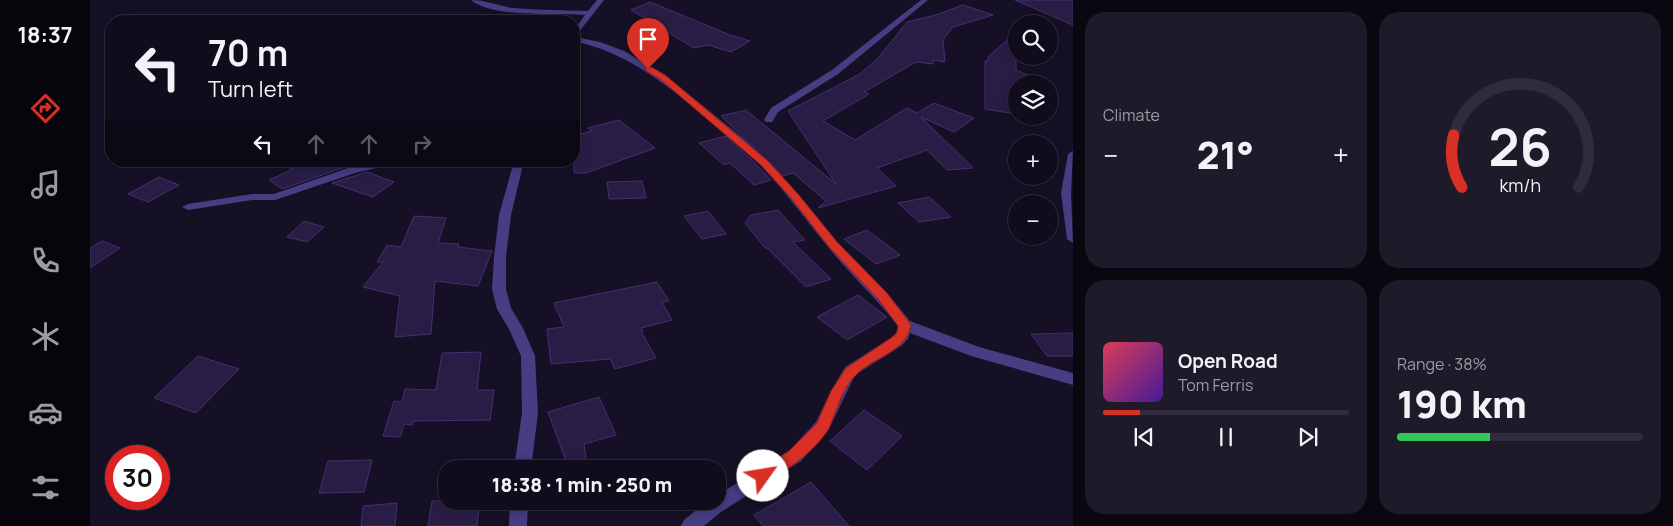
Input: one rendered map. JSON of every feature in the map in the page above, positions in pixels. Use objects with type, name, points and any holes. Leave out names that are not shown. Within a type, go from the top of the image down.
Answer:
[{"type":"street","points":[[474,0],[486,6],[501,8],[591,13]]},
{"type":"street","points":[[580,27],[601,0]]},
{"type":"street","points":[[770,120],[774,110],[835,72],[925,0]]},
{"type":"street","points":[[580,40],[621,53],[662,77],[742,142],[794,196],[833,244],[882,296],[905,325],[976,352],[1073,379]]},
{"type":"street","points":[[1073,154],[1066,193],[1073,239]]},
{"type":"street","points":[[188,207],[252,197],[275,197],[352,170],[366,167]]},
{"type":"street","points":[[517,167],[505,215],[499,290],[504,309],[516,328],[528,356],[530,413],[523,460]]},
{"type":"street","points":[[690,526],[715,506],[795,456],[822,426],[836,395],[850,371],[896,342],[903,335],[905,325]]},
{"type":"street","points":[[518,526],[519,510]]},
{"type":"building","points":[[1015,0],[1073,0],[1073,25],[1058,19],[1058,15],[1050,15]]},
{"type":"building","points":[[650,2],[730,35],[750,41],[731,52],[708,45],[694,48],[631,10]]},
{"type":"building","points":[[963,5],[993,15],[953,27],[943,40],[945,62],[933,60],[933,64],[916,62],[864,92],[869,94],[823,121],[855,140],[907,108],[917,113],[934,103],[974,118],[954,132],[921,117],[973,168],[947,170],[927,150],[877,168],[896,186],[818,208],[826,201],[793,173],[783,176],[721,116],[746,110],[836,184],[788,111],[860,74],[878,58],[907,22],[936,15]]},
{"type":"building","points":[[1008,39],[1008,65],[1016,65],[1016,70],[1028,75],[1008,75],[1008,113],[985,109],[985,61],[988,61],[988,57]]},
{"type":"building","points":[[619,120],[655,148],[586,173],[574,173],[574,167],[580,167],[580,134],[592,131],[588,128]]},
{"type":"building","points":[[726,136],[771,180],[754,185],[730,163],[724,165],[699,143]]},
{"type":"building","points":[[287,167],[345,167],[282,189],[269,180],[293,169]]},
{"type":"building","points":[[367,172],[394,182],[373,197],[332,183]]},
{"type":"building","points":[[159,177],[179,185],[148,202],[128,194]]},
{"type":"building","points":[[642,181],[646,198],[609,199],[607,182]]},
{"type":"building","points":[[929,197],[951,217],[919,222],[898,203]]},
{"type":"building","points":[[778,210],[805,240],[793,242],[831,279],[806,287],[765,248],[745,223],[751,215]]},
{"type":"building","points":[[708,211],[726,234],[702,239],[684,216]]},
{"type":"building","points":[[414,216],[446,218],[438,243],[459,244],[458,247],[492,251],[478,286],[435,281],[431,334],[395,337],[400,296],[363,287],[383,262],[377,262],[387,245],[401,247]]},
{"type":"building","points":[[304,221],[324,227],[307,242],[287,237]]},
{"type":"building","points":[[867,230],[900,255],[876,264],[844,239]]},
{"type":"building","points":[[102,241],[120,248],[90,268],[90,248]]},
{"type":"building","points":[[657,282],[669,301],[662,302],[672,320],[641,328],[656,358],[615,369],[610,359],[551,364],[547,329],[564,327],[554,303]]},
{"type":"building","points":[[858,295],[887,317],[847,340],[817,317]]},
{"type":"building","points":[[1073,333],[1073,356],[1047,356],[1031,334]]},
{"type":"building","points":[[481,352],[477,390],[494,390],[490,420],[413,421],[412,425],[404,424],[400,437],[383,436],[394,401],[402,402],[405,389],[436,390],[442,353]]},
{"type":"building","points":[[198,356],[239,369],[196,413],[154,398]]},
{"type":"building","points":[[599,397],[616,435],[584,444],[587,460],[566,460],[548,412]]},
{"type":"building","points":[[864,410],[902,436],[867,470],[830,441]]},
{"type":"building","points":[[372,460],[364,492],[319,493],[328,461]]},
{"type":"building","points":[[811,482],[849,526],[763,526],[754,515]]},
{"type":"building","points":[[432,501],[438,501],[438,510],[479,510],[477,526],[428,526]]},
{"type":"building","points":[[397,503],[395,526],[361,526],[363,506]]},
{"type":"route","points":[[648,69],[662,77],[742,142],[764,163],[833,244],[882,296],[905,325],[903,335],[896,342],[850,371],[836,395],[822,426],[795,456],[763,476]]}]
